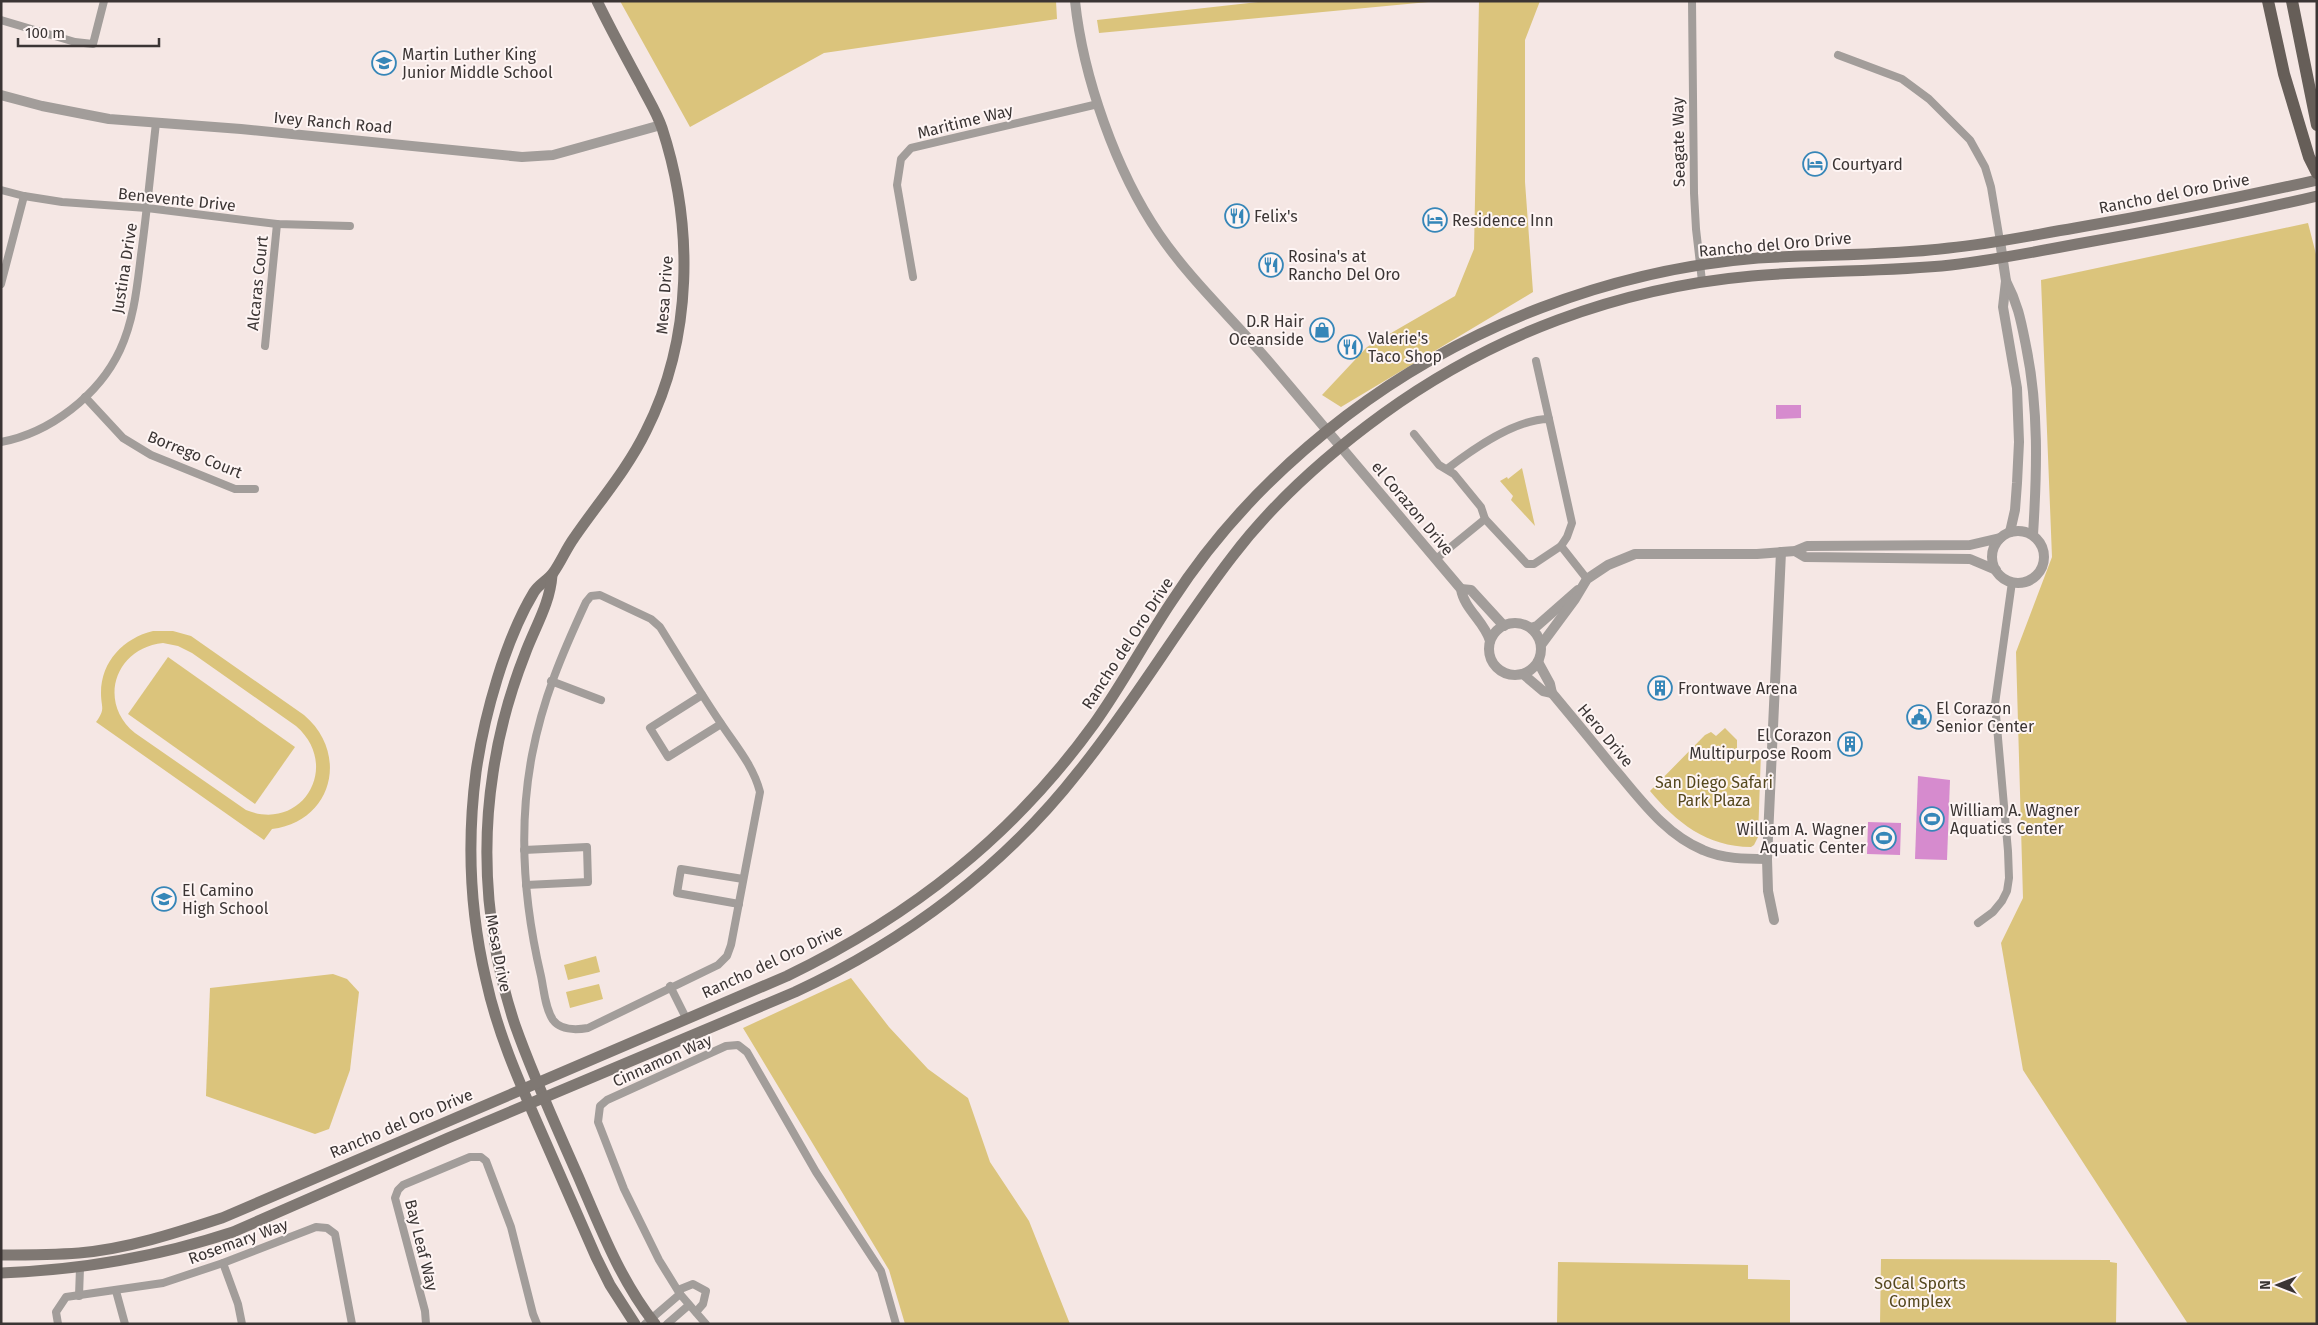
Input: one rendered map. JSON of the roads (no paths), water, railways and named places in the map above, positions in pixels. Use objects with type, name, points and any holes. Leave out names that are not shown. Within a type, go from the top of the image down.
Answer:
[{"type":"main road","name":"Mesa Drive","points":[[597,1],[661,124],[675,175],[684,229],[685,281],[678,339],[670,369],[646,431],[618,476],[571,542],[552,575],[536,588],[508,648],[488,712],[476,770],[470,847],[472,895],[478,942],[498,1023],[530,1105],[596,1257],[610,1285],[635,1324]]},
{"type":"main road","points":[[2268,1],[2284,74],[2309,157],[2317,172]]},
{"type":"main road","points":[[2292,1],[2317,126]]},
{"type":"main road","name":"Rancho del Oro Drive","points":[[1,1255],[80,1253],[122,1246],[187,1230],[222,1218],[747,992],[836,952],[874,929],[936,887],[1004,828],[1042,788],[1094,724],[1174,598],[1216,542],[1278,473],[1327,431],[1371,397],[1406,374],[1473,337],[1501,324],[1545,306],[1610,285],[1700,266],[1754,259],[1934,250],[2152,214],[2317,180]]},
{"type":"main road","name":"Rancho del Oro Drive","points":[[1,1273],[80,1268],[129,1261],[196,1244],[233,1232],[795,992],[832,975],[885,945],[951,898],[992,864],[1048,808],[1078,774],[1242,544],[1299,484],[1341,447],[1381,416],[1432,380],[1481,352],[1591,308],[1702,281],[1755,276],[1922,268],[2003,257],[2155,230],[2317,196]]},
{"type":"main road","name":"Mesa Drive","points":[[552,575],[550,594],[511,694],[501,732],[488,810],[487,863],[494,936],[515,1024],[544,1099],[608,1246],[650,1322]]},
{"type":"main road","points":[[696,1033],[697,1023],[747,992]]},
{"type":"main road","points":[[656,1050],[681,1031],[686,1018]]},
{"type":"street","points":[[1,20],[75,42],[92,44],[104,1]]},
{"type":"street","name":"el Corazon Drive","points":[[1075,1],[1082,50],[1098,104],[1141,206],[1191,276],[1268,360],[1461,589],[1463,598],[1488,634],[1490,641]]},
{"type":"street","name":"Seagate Way","points":[[1692,1],[1694,193],[1702,281]]},
{"type":"street","points":[[1838,55],[1902,79],[1929,99],[1970,140],[1978,153],[1989,181],[2003,257],[2006,281],[2004,307],[2017,388],[2019,442],[2015,510],[2010,532]]},
{"type":"street","name":"Ivey Ranch Road","points":[[1,94],[42,106],[109,120],[289,133],[522,157],[553,155],[661,124]]},
{"type":"street","name":"Maritime Way","points":[[913,277],[897,185],[901,159],[911,148],[1098,104]]},
{"type":"street","name":"Justina Drive","points":[[1,442],[11,440],[56,421],[85,397],[109,371],[121,350],[133,314],[156,123]]},
{"type":"street","name":"Benevente Drive","points":[[1,190],[62,202],[147,208],[277,224],[350,226]]},
{"type":"street","points":[[1,284],[24,196]]},
{"type":"street","name":"Alcaras Court","points":[[265,346],[277,224]]},
{"type":"street","points":[[2006,281],[2017,302],[2032,374],[2037,464],[2033,536]]},
{"type":"street","points":[[1414,434],[1439,465],[1454,474],[1481,507],[1485,519],[1527,564],[1534,564],[1560,546],[1568,536],[1572,522],[1536,361]]},
{"type":"street","name":"Borrego Court","points":[[85,397],[123,438],[150,455],[235,489],[255,489]]},
{"type":"street","points":[[1447,469],[1468,452],[1527,421],[1549,419]]},
{"type":"street","points":[[1436,558],[1485,519]]},
{"type":"street","points":[[1531,628],[1536,626],[1608,565],[1635,554],[1757,554],[1795,551],[1807,546],[1970,545],[2000,538],[2010,532],[2022,531],[2033,536],[2043,550],[2042,567],[2030,580],[2012,582],[2006,580],[1996,570],[1993,564],[1993,550],[2000,538]]},
{"type":"street","points":[[1560,546],[1584,584]]},
{"type":"street","points":[[1795,551],[1805,556],[1970,560],[1996,570]]},
{"type":"street","points":[[1774,920],[1768,891],[1767,859],[1781,552]]},
{"type":"street","points":[[1978,923],[1993,912],[2002,901],[2007,891],[2009,878],[1995,704],[2012,582]]},
{"type":"street","points":[[1541,645],[1539,638],[1531,628],[1518,623],[1504,626],[1498,630],[1490,641],[1491,657],[1498,668],[1508,674],[1529,672],[1538,662],[1541,645],[1584,584]]},
{"type":"street","name":"el Corazon Drive","points":[[1461,589],[1472,590],[1504,626]]},
{"type":"street","points":[[600,594],[651,619],[660,627],[702,695],[744,756],[757,781],[760,792],[731,944],[727,956],[718,965],[670,986],[588,1028],[575,1030],[554,1021],[548,1009],[533,943],[526,885],[524,812],[532,756],[551,681],[586,602],[591,596],[600,594]]},
{"type":"street","name":"Hero Drive","points":[[1538,662],[1550,684],[1552,693],[1640,799],[1682,840],[1704,851],[1724,856],[1767,859]]},
{"type":"street","name":"Hero Drive","points":[[1523,674],[1543,691],[1552,693]]},
{"type":"street","points":[[551,681],[601,700]]},
{"type":"street","points":[[702,695],[650,728],[668,757],[721,724]]},
{"type":"street","points":[[524,850],[586,847],[587,856],[588,882],[526,885]]},
{"type":"street","points":[[739,904],[677,893],[681,869],[743,879]]},
{"type":"street","points":[[670,986],[686,1018]]},
{"type":"street","name":"Cinnamon Way","points":[[706,1324],[679,1292],[659,1260],[624,1189],[598,1122],[600,1106],[607,1100],[726,1046],[738,1045],[746,1052],[816,1172],[881,1271],[896,1324]]},
{"type":"street","name":"Bay Leaf Way","points":[[426,1324],[425,1311],[395,1198],[403,1185],[470,1157],[482,1157],[486,1161],[511,1227],[537,1324]]},
{"type":"street","name":"Rosemary Way","points":[[58,1324],[56,1312],[66,1297],[163,1283],[223,1263],[316,1227],[326,1228],[335,1234],[352,1324]]},
{"type":"street","points":[[223,1263],[238,1304],[242,1324]]},
{"type":"street","points":[[79,1296],[80,1268]]},
{"type":"street","points":[[650,1322],[679,1292],[693,1284],[706,1291],[703,1304],[696,1312]]},
{"type":"street","points":[[116,1291],[125,1324]]},
{"type":"street","points":[[667,1324],[690,1305]]},
{"type":"place","name":"Martin Luther King Junior Middle School","points":[[384,63]]},
{"type":"place","name":"Courtyard","points":[[1815,164]]},
{"type":"place","name":"Felix's","points":[[1237,216]]},
{"type":"place","name":"Residence Inn","points":[[1435,220]]},
{"type":"place","name":"Rosina's at Rancho Del Oro","points":[[1271,265]]},
{"type":"place","name":"D.R Hair Oceanside","points":[[1322,330]]},
{"type":"place","name":"Valerie's Taco Shop","points":[[1350,347]]},
{"type":"place","name":"Frontwave Arena","points":[[1660,688]]},
{"type":"place","name":"El Corazon Senior Center","points":[[1919,717]]},
{"type":"place","name":"El Corazon Multipurpose Room","points":[[1850,744]]},
{"type":"place","name":"William A. Wagner Aquatics Center","points":[[1932,819]]},
{"type":"place","name":"William A. Wagner Aquatic Center","points":[[1884,838]]},
{"type":"place","name":"El Camino High School","points":[[164,899]]},
{"type":"park label","name":"San Diego Safari Park Plaza","points":[[1714,791]]},
{"type":"park label","name":"SoCal Sports Complex","points":[[1920,1292]]}]
